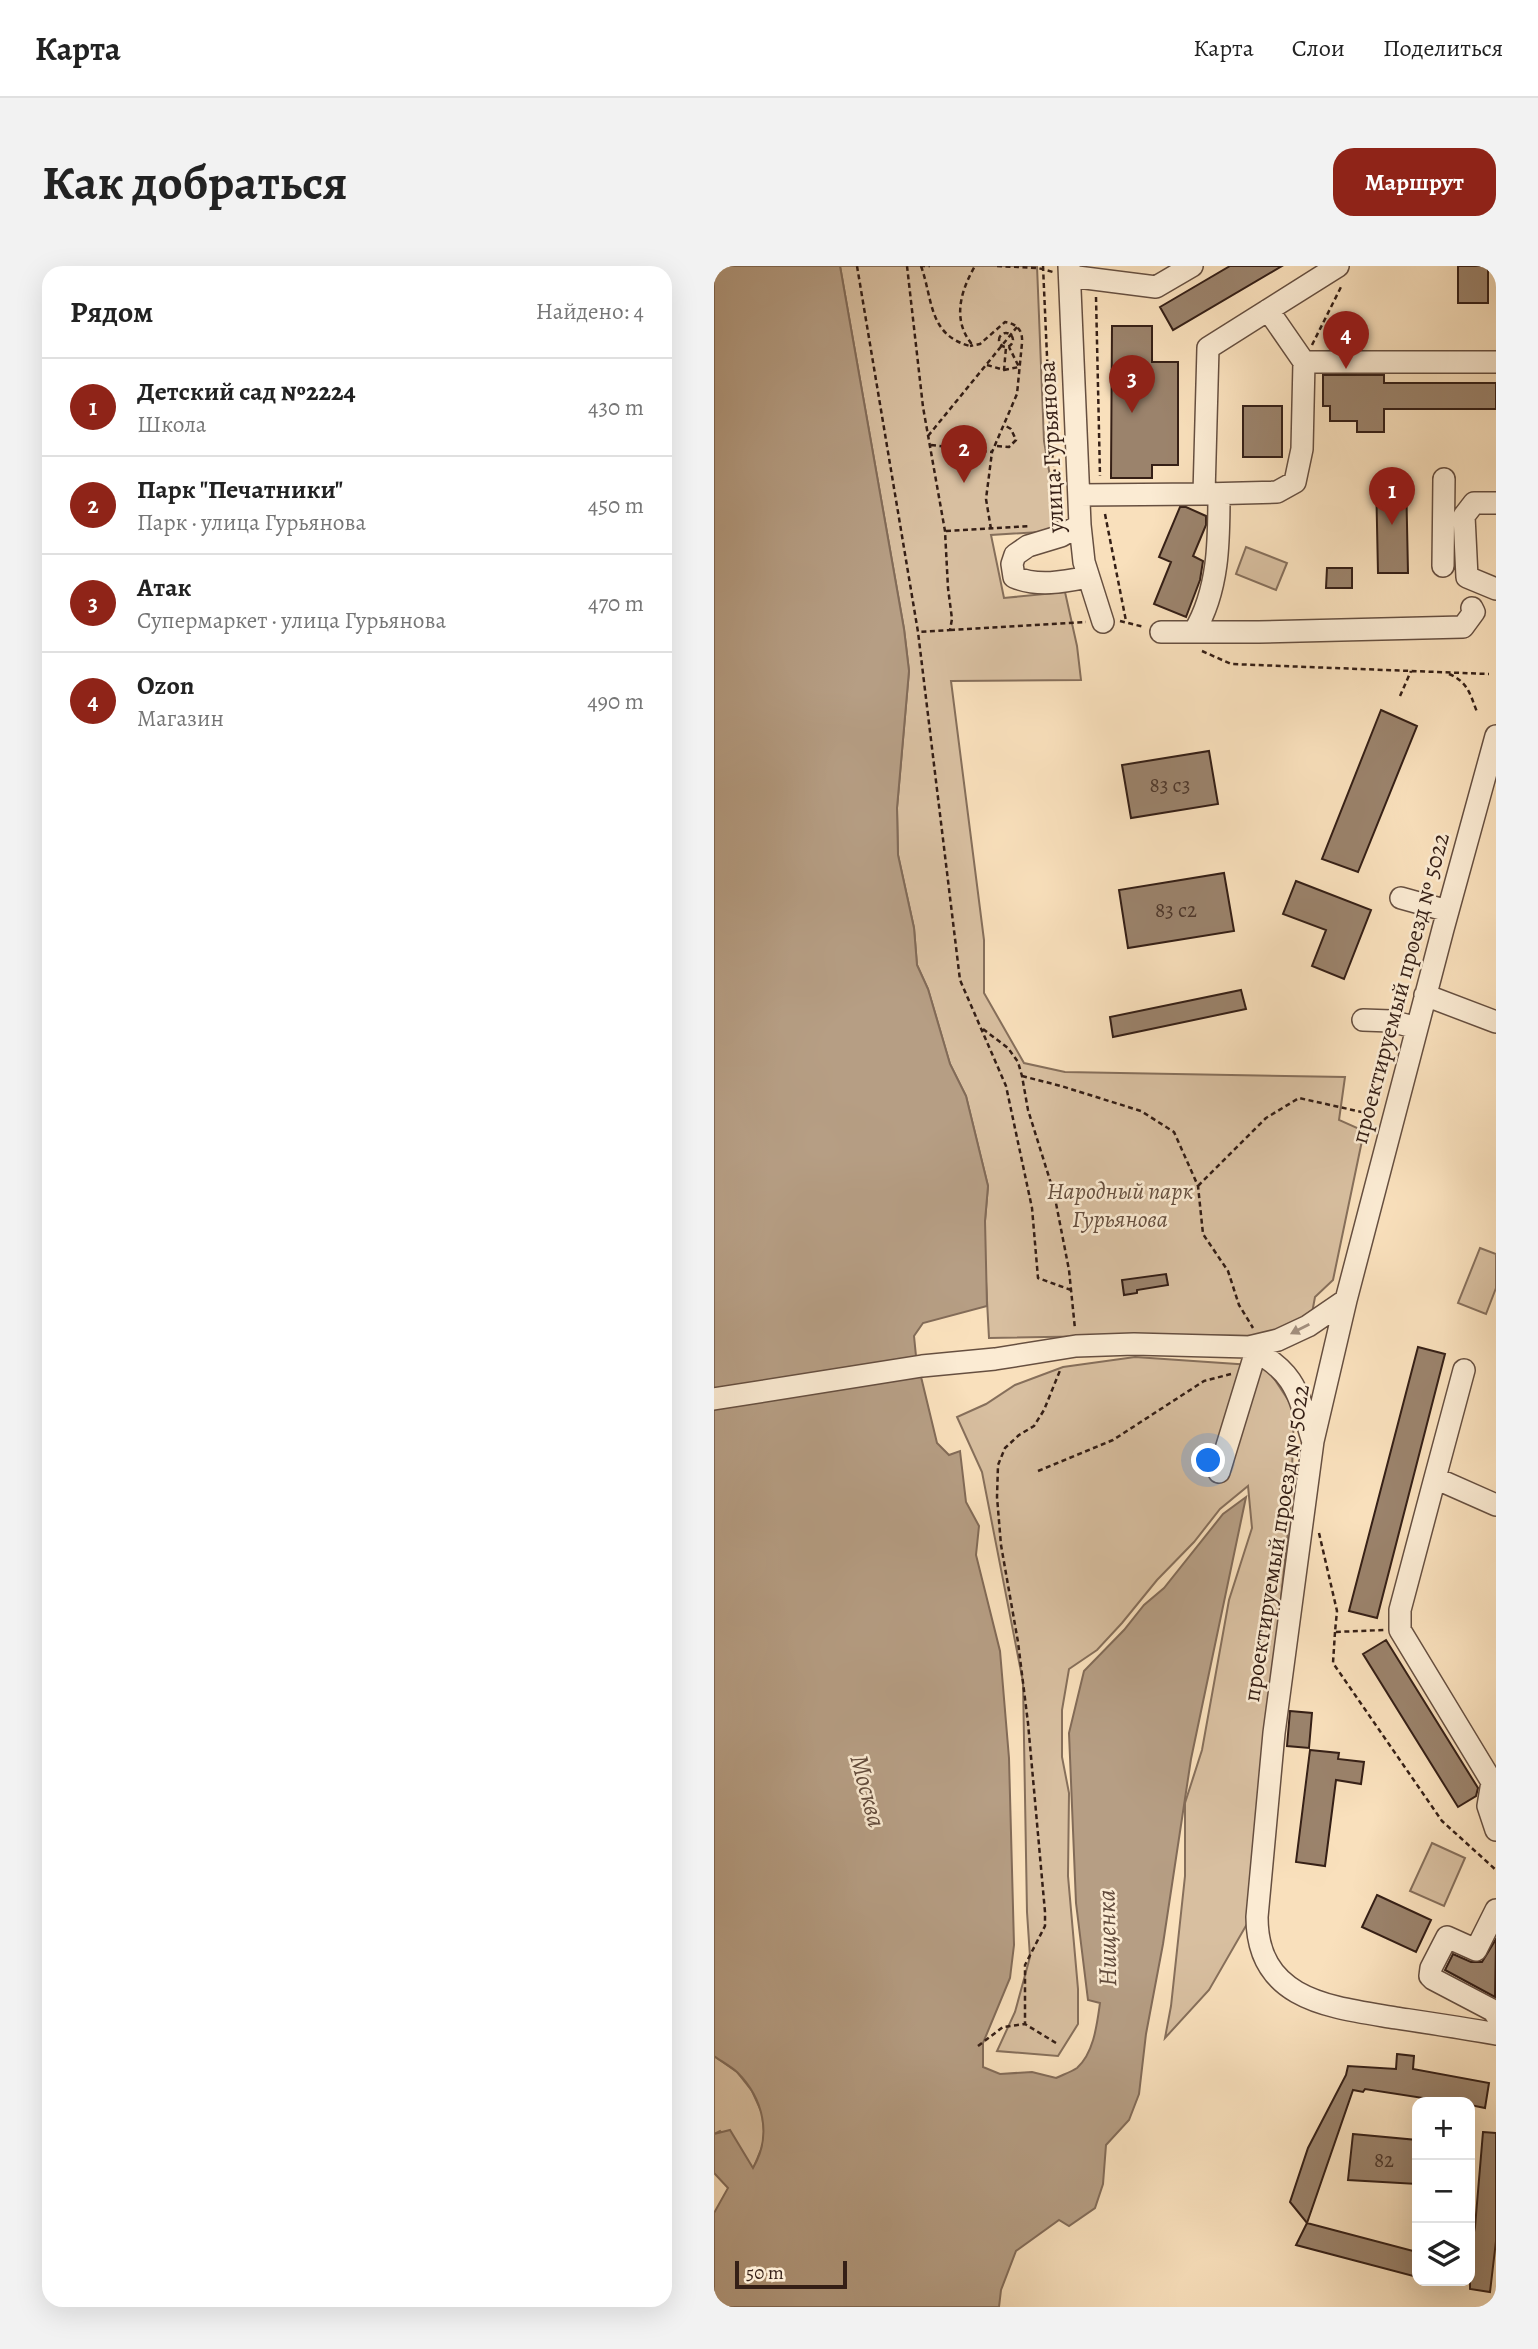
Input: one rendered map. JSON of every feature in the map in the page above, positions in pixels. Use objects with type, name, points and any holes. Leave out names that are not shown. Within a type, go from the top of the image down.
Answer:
[{"type":"street","points":[[1070,271],[1095,279],[1156,287],[1192,266]]},
{"type":"street","name":"улица Гурьянова","points":[[1070,271],[1080,525],[1088,577],[1103,622]]},
{"type":"street","points":[[1195,640],[1215,579],[1219,530],[1212,494],[1208,348],[1268,310],[1342,272]]},
{"type":"street","points":[[1079,495],[1277,492],[1295,482],[1303,449],[1304,362],[1268,310]]},
{"type":"street","points":[[1304,362],[1496,362]]},
{"type":"street","points":[[1444,479],[1467,577],[1496,589]]},
{"type":"street","points":[[1443,566],[1454,522],[1464,516],[1474,503],[1496,503]]},
{"type":"street","points":[[1080,525],[1061,536],[1028,545],[1015,555],[1012,564],[1014,577],[1028,583],[1062,582],[1088,577]]},
{"type":"street","points":[[1161,632],[1195,640],[1463,628],[1474,612],[1472,608]]},
{"type":"street","name":"проектируемый проезд № 5022","points":[[1496,736],[1487,796],[1448,911],[1416,1028],[1346,1300],[1313,1441],[1274,1733],[1257,1917],[1260,1947],[1266,1961],[1287,1986],[1305,1997],[1331,2007],[1496,2034]]},
{"type":"street","points":[[1401,898],[1448,911]]},
{"type":"street","points":[[1425,996],[1496,1023]]},
{"type":"street","points":[[1363,1020],[1391,1021],[1416,1028]]},
{"type":"street","points":[[714,1399],[922,1366],[995,1359],[1072,1347],[1134,1344],[1253,1349],[1308,1326],[1346,1300]]},
{"type":"street","points":[[1253,1349],[1273,1360],[1287,1374],[1298,1395],[1313,1441]]},
{"type":"street","points":[[1219,1472],[1253,1349]]},
{"type":"street","points":[[1464,1370],[1400,1610],[1400,1630],[1492,1782],[1488,1806],[1496,1830]]},
{"type":"street","points":[[1435,1478],[1496,1505]]},
{"type":"street","points":[[1496,1910],[1476,1950],[1447,1937],[1431,1968],[1430,1976],[1494,2011],[1496,2015]]},
{"type":"path","points":[[857,266],[918,632],[960,980],[1006,1086],[1032,1208],[1038,1278],[1071,1290]]},
{"type":"path","points":[[907,266],[928,436],[945,531],[952,619],[950,630]]},
{"type":"path","points":[[930,266],[920,266],[928,286],[929,306],[935,320],[960,344],[980,344],[1004,322],[1014,324],[1023,334],[1017,394],[992,452],[986,499],[991,529]]},
{"type":"path","points":[[970,346],[960,320],[960,307],[965,282],[975,266]]},
{"type":"path","points":[[997,266],[1070,271]]},
{"type":"path","points":[[1043,268],[1051,447],[1060,506]]},
{"type":"path","points":[[1304,362],[1342,272]]},
{"type":"path","points":[[1095,279],[1101,495],[1126,621]]},
{"type":"path","points":[[1004,370],[1006,347],[1017,327]]},
{"type":"path","points":[[1011,334],[1002,334],[999,344],[1006,347],[1019,367]]},
{"type":"path","points":[[928,436],[987,365],[1006,347],[1013,345],[1011,334]]},
{"type":"path","points":[[987,365],[1004,370],[1019,367]]},
{"type":"path","points":[[996,445],[1009,447],[1016,440],[1011,429],[1004,425]]},
{"type":"path","points":[[930,445],[992,452]]},
{"type":"path","points":[[945,531],[1031,526]]},
{"type":"path","points":[[918,632],[1126,621],[1161,632]]},
{"type":"path","points":[[1195,640],[1231,664],[1489,674]]},
{"type":"path","points":[[1400,695],[1411,671]]},
{"type":"path","points":[[1446,672],[1460,678],[1469,690],[1477,712]]},
{"type":"path","points":[[981,1028],[1008,1048],[1018,1062],[1028,1111],[1054,1193],[1071,1290],[1072,1347],[1034,1426],[1005,1448],[998,1465],[997,1497],[1001,1545],[1018,1642],[1028,1723],[1045,1912],[1045,1926],[1025,1965],[1025,2024]]},
{"type":"path","points":[[1022,1076],[1141,1111],[1174,1132],[1198,1186],[1203,1234],[1228,1271],[1253,1349],[1113,1440],[1038,1471]]},
{"type":"path","points":[[1198,1186],[1266,1118],[1299,1098],[1366,1114]]},
{"type":"path","points":[[1319,1530],[1337,1611],[1333,1663],[1443,1821],[1496,1870]]},
{"type":"path","points":[[1335,1632],[1400,1630]]},
{"type":"path","points":[[978,2046],[1003,2027],[1025,2024],[1056,2043]]},
{"type":"green space","name":"Народный парк Гурьянова","points":[[840,266],[1037,266],[1044,441],[1058,524],[1056,531],[991,535],[1004,598],[1065,592],[1077,646],[1081,680],[951,681],[984,940],[984,993],[1024,1063],[1065,1072],[1345,1077],[1339,1120],[1364,1131],[1333,1280],[1315,1297],[1312,1313],[1272,1336],[989,1338],[985,1263],[988,1186],[966,1096],[950,1064],[928,989],[917,965],[914,928],[898,855],[897,808],[909,671],[904,629]]},
{"type":"green space","points":[[1246,547],[1287,563],[1276,590],[1236,574]]},
{"type":"green space","points":[[1480,1248],[1496,1254],[1496,1288],[1486,1314],[1458,1303]]},
{"type":"green space","points":[[1135,1357],[1266,1366],[1294,1409],[1291,1503],[1247,1924],[1209,1990],[1165,2038],[1185,1876],[1185,1803],[1202,1750],[1229,1600],[1252,1528],[1248,1486],[1220,1509],[1194,1542],[1157,1580],[1097,1650],[1069,1669],[1062,1710],[1062,1757],[1069,1793],[1068,1876],[1078,1989],[1078,2024],[1058,2056],[997,2051],[1015,2012],[1030,1957],[1023,1682],[982,1472],[957,1417],[986,1404],[1015,1385],[1063,1367]]},
{"type":"green space","points":[[1432,1843],[1465,1858],[1444,1906],[1410,1891]]},
{"type":"green space","points":[[714,2056],[737,2072],[752,2091],[762,2113],[765,2140],[753,2169],[741,2151],[720,2131],[714,2134]]},
{"type":"water","points":[[714,266],[840,266],[904,629],[909,671],[897,808],[898,855],[914,928],[917,965],[928,989],[950,1064],[966,1096],[988,1186],[985,1221],[987,1306],[923,1323],[914,1336],[916,1356],[937,1443],[949,1455],[960,1451],[966,1502],[979,1526],[976,1555],[1000,1651],[1009,1758],[1014,1945],[1010,1978],[983,2043],[983,2067],[1000,2074],[1032,2072],[1056,2078],[1077,2068],[1087,2054],[1094,2038],[1100,2003],[1088,2000],[1076,1903],[1069,1733],[1084,1671],[1144,1605],[1164,1588],[1223,1514],[1246,1497],[1191,1759],[1163,1944],[1146,2034],[1139,2094],[1129,2120],[1106,2145],[1103,2184],[1095,2208],[1069,2226],[1059,2220],[1016,2251],[1001,2290],[999,2307],[714,2307],[714,2213],[728,2188],[714,2173],[714,2134],[730,2130],[753,2168],[759,2156],[763,2131],[762,2118],[754,2094],[737,2072],[714,2056]]},
{"type":"building","points":[[1230,266],[1282,266],[1173,330],[1160,307]]},
{"type":"building","points":[[1458,266],[1488,266],[1488,303],[1458,303]]},
{"type":"building","points":[[1112,326],[1152,326],[1152,362],[1178,362],[1178,465],[1152,465],[1152,478],[1111,478]]},
{"type":"building","points":[[1323,375],[1384,375],[1384,383],[1496,383],[1496,409],[1384,409],[1384,432],[1357,432],[1357,421],[1330,421],[1330,406],[1323,406]]},
{"type":"building","points":[[1243,406],[1282,406],[1282,457],[1243,457]]},
{"type":"building","points":[[1406,476],[1408,573],[1378,573],[1376,477]]},
{"type":"building","points":[[1180,507],[1206,516],[1206,525],[1193,556],[1203,561],[1200,580],[1186,617],[1154,604],[1171,562],[1159,557]]},
{"type":"building","points":[[1327,568],[1352,568],[1352,588],[1326,588]]},
{"type":"building","points":[[1381,710],[1417,726],[1358,872],[1322,859]]},
{"type":"building","points":[[1209,751],[1218,804],[1131,818],[1122,765]]},
{"type":"building","points":[[1224,873],[1234,931],[1128,948],[1119,890]]},
{"type":"building","points":[[1296,881],[1371,910],[1344,979],[1312,966],[1326,930],[1283,914]]},
{"type":"building","points":[[1241,990],[1246,1009],[1113,1037],[1110,1017]]},
{"type":"building","points":[[1166,1274],[1168,1285],[1124,1295],[1122,1280]]},
{"type":"building","points":[[1418,1347],[1445,1354],[1377,1618],[1349,1611]]},
{"type":"building","points":[[1386,1640],[1478,1788],[1476,1796],[1458,1807],[1363,1654]]},
{"type":"building","points":[[1290,1711],[1312,1713],[1309,1748],[1287,1746]]},
{"type":"building","points":[[1310,1750],[1339,1753],[1338,1759],[1364,1762],[1361,1784],[1336,1780],[1325,1866],[1296,1862]]},
{"type":"building","points":[[1377,1895],[1431,1920],[1416,1952],[1362,1927]]},
{"type":"building","points":[[1496,1939],[1495,1997],[1445,1970],[1453,1954],[1471,1962],[1482,1962]]},
{"type":"building","points":[[1397,2054],[1414,2056],[1413,2069],[1489,2083],[1485,2108],[1475,2106],[1475,2097],[1417,2097],[1365,2089],[1363,2092],[1353,2090],[1307,2223],[1290,2202],[1308,2148],[1346,2075],[1348,2066],[1396,2069]]},
{"type":"building","points":[[1483,2132],[1496,2133],[1496,2241],[1490,2292],[1470,2289],[1470,2286],[1475,2286],[1475,2227]]},
{"type":"building","points":[[1353,2134],[1412,2140],[1412,2184],[1348,2180]]},
{"type":"building","points":[[1307,2223],[1412,2251],[1412,2276],[1296,2245]]},
{"type":"place","name":"Ozon","points":[[1346,369]]},
{"type":"place","name":"Атак","points":[[1132,413]]},
{"type":"place","name":"Парк \"Печатники\"","points":[[964,483]]},
{"type":"place","name":"Детский сад №2224","points":[[1392,525]]},
{"type":"water label","name":"Москва","points":[[868,1791]]},
{"type":"water label","name":"Нищенка","points":[[1107,1938]]}]
